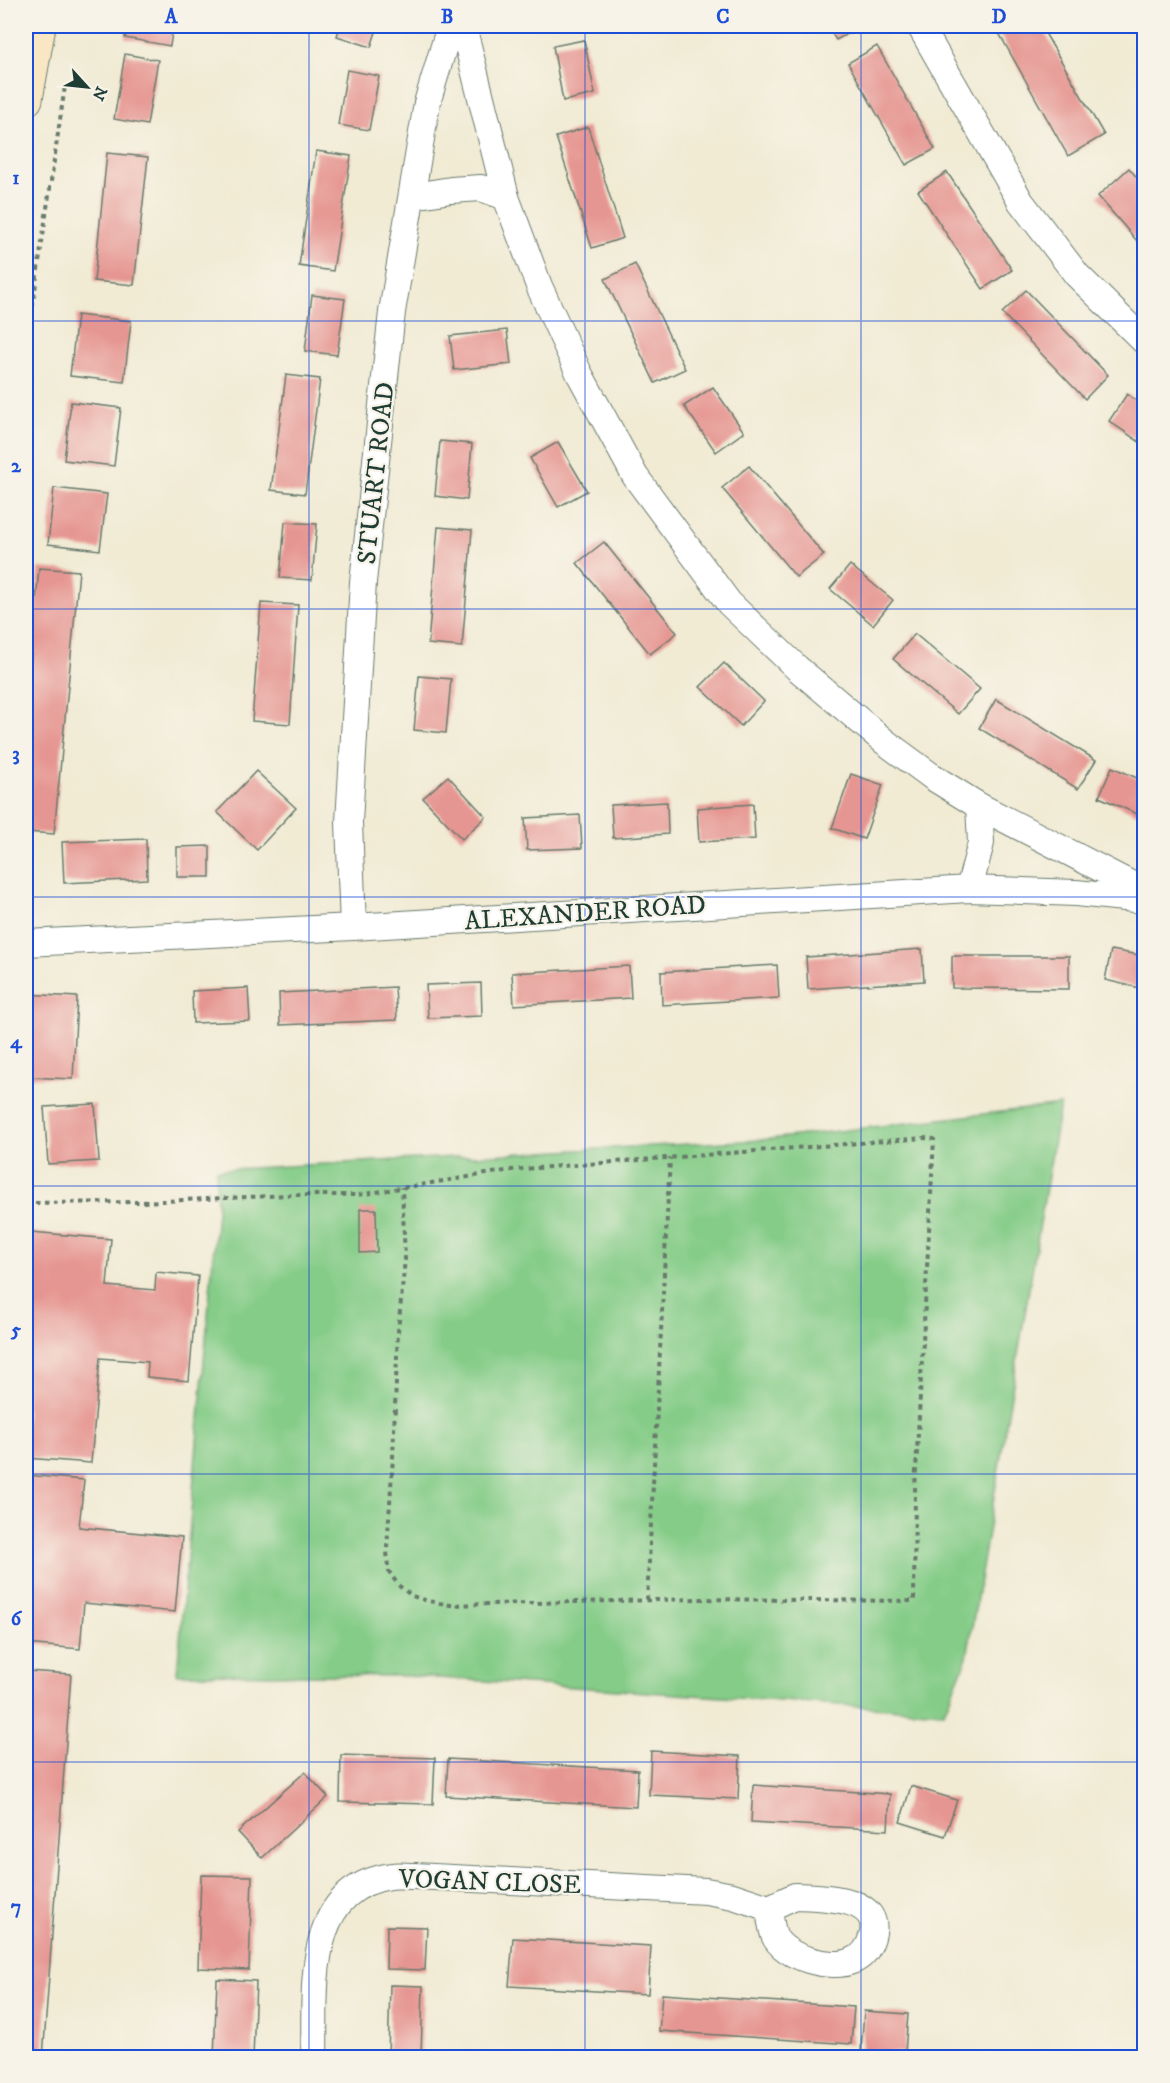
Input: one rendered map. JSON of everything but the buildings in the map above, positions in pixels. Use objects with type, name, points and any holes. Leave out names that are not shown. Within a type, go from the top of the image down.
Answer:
[{"type":"street","points":[[26,99],[39,26]]},
{"type":"street","name":"STUART ROAD","points":[[353,927],[349,822],[363,582],[392,312],[427,104],[450,26]]},
{"type":"street","points":[[463,26],[506,197],[539,286],[579,373],[634,476],[722,593],[796,668],[885,742],[934,778],[979,806],[1144,891]]},
{"type":"street","points":[[920,26],[1021,202],[1077,275],[1144,341]]},
{"type":"street","points":[[413,196],[481,188],[506,197]]},
{"type":"street","points":[[969,889],[981,843],[979,806]]},
{"type":"street","name":"ALEXANDER ROAD","points":[[26,943],[353,927],[969,889],[1076,893],[1144,900]]},
{"type":"street","name":"VOGAN CLOSE","points":[[314,2058],[317,1954],[322,1932],[331,1914],[344,1898],[372,1881],[391,1876],[414,1876],[706,1892],[733,1896],[769,1908]]},
{"type":"path","points":[[26,351],[65,85]]},
{"type":"path","points":[[26,1203],[358,1195],[402,1187],[511,1170],[934,1139],[915,1488],[914,1601],[647,1600],[450,1605],[412,1596],[398,1585],[388,1570],[387,1549],[398,1331],[405,1259],[402,1187]]},
{"type":"path","points":[[647,1600],[670,1158]]},
{"type":"green space","points":[[1060,1105],[967,1657],[944,1712],[410,1676],[177,1674],[217,1211],[216,1170],[761,1140]]}]
